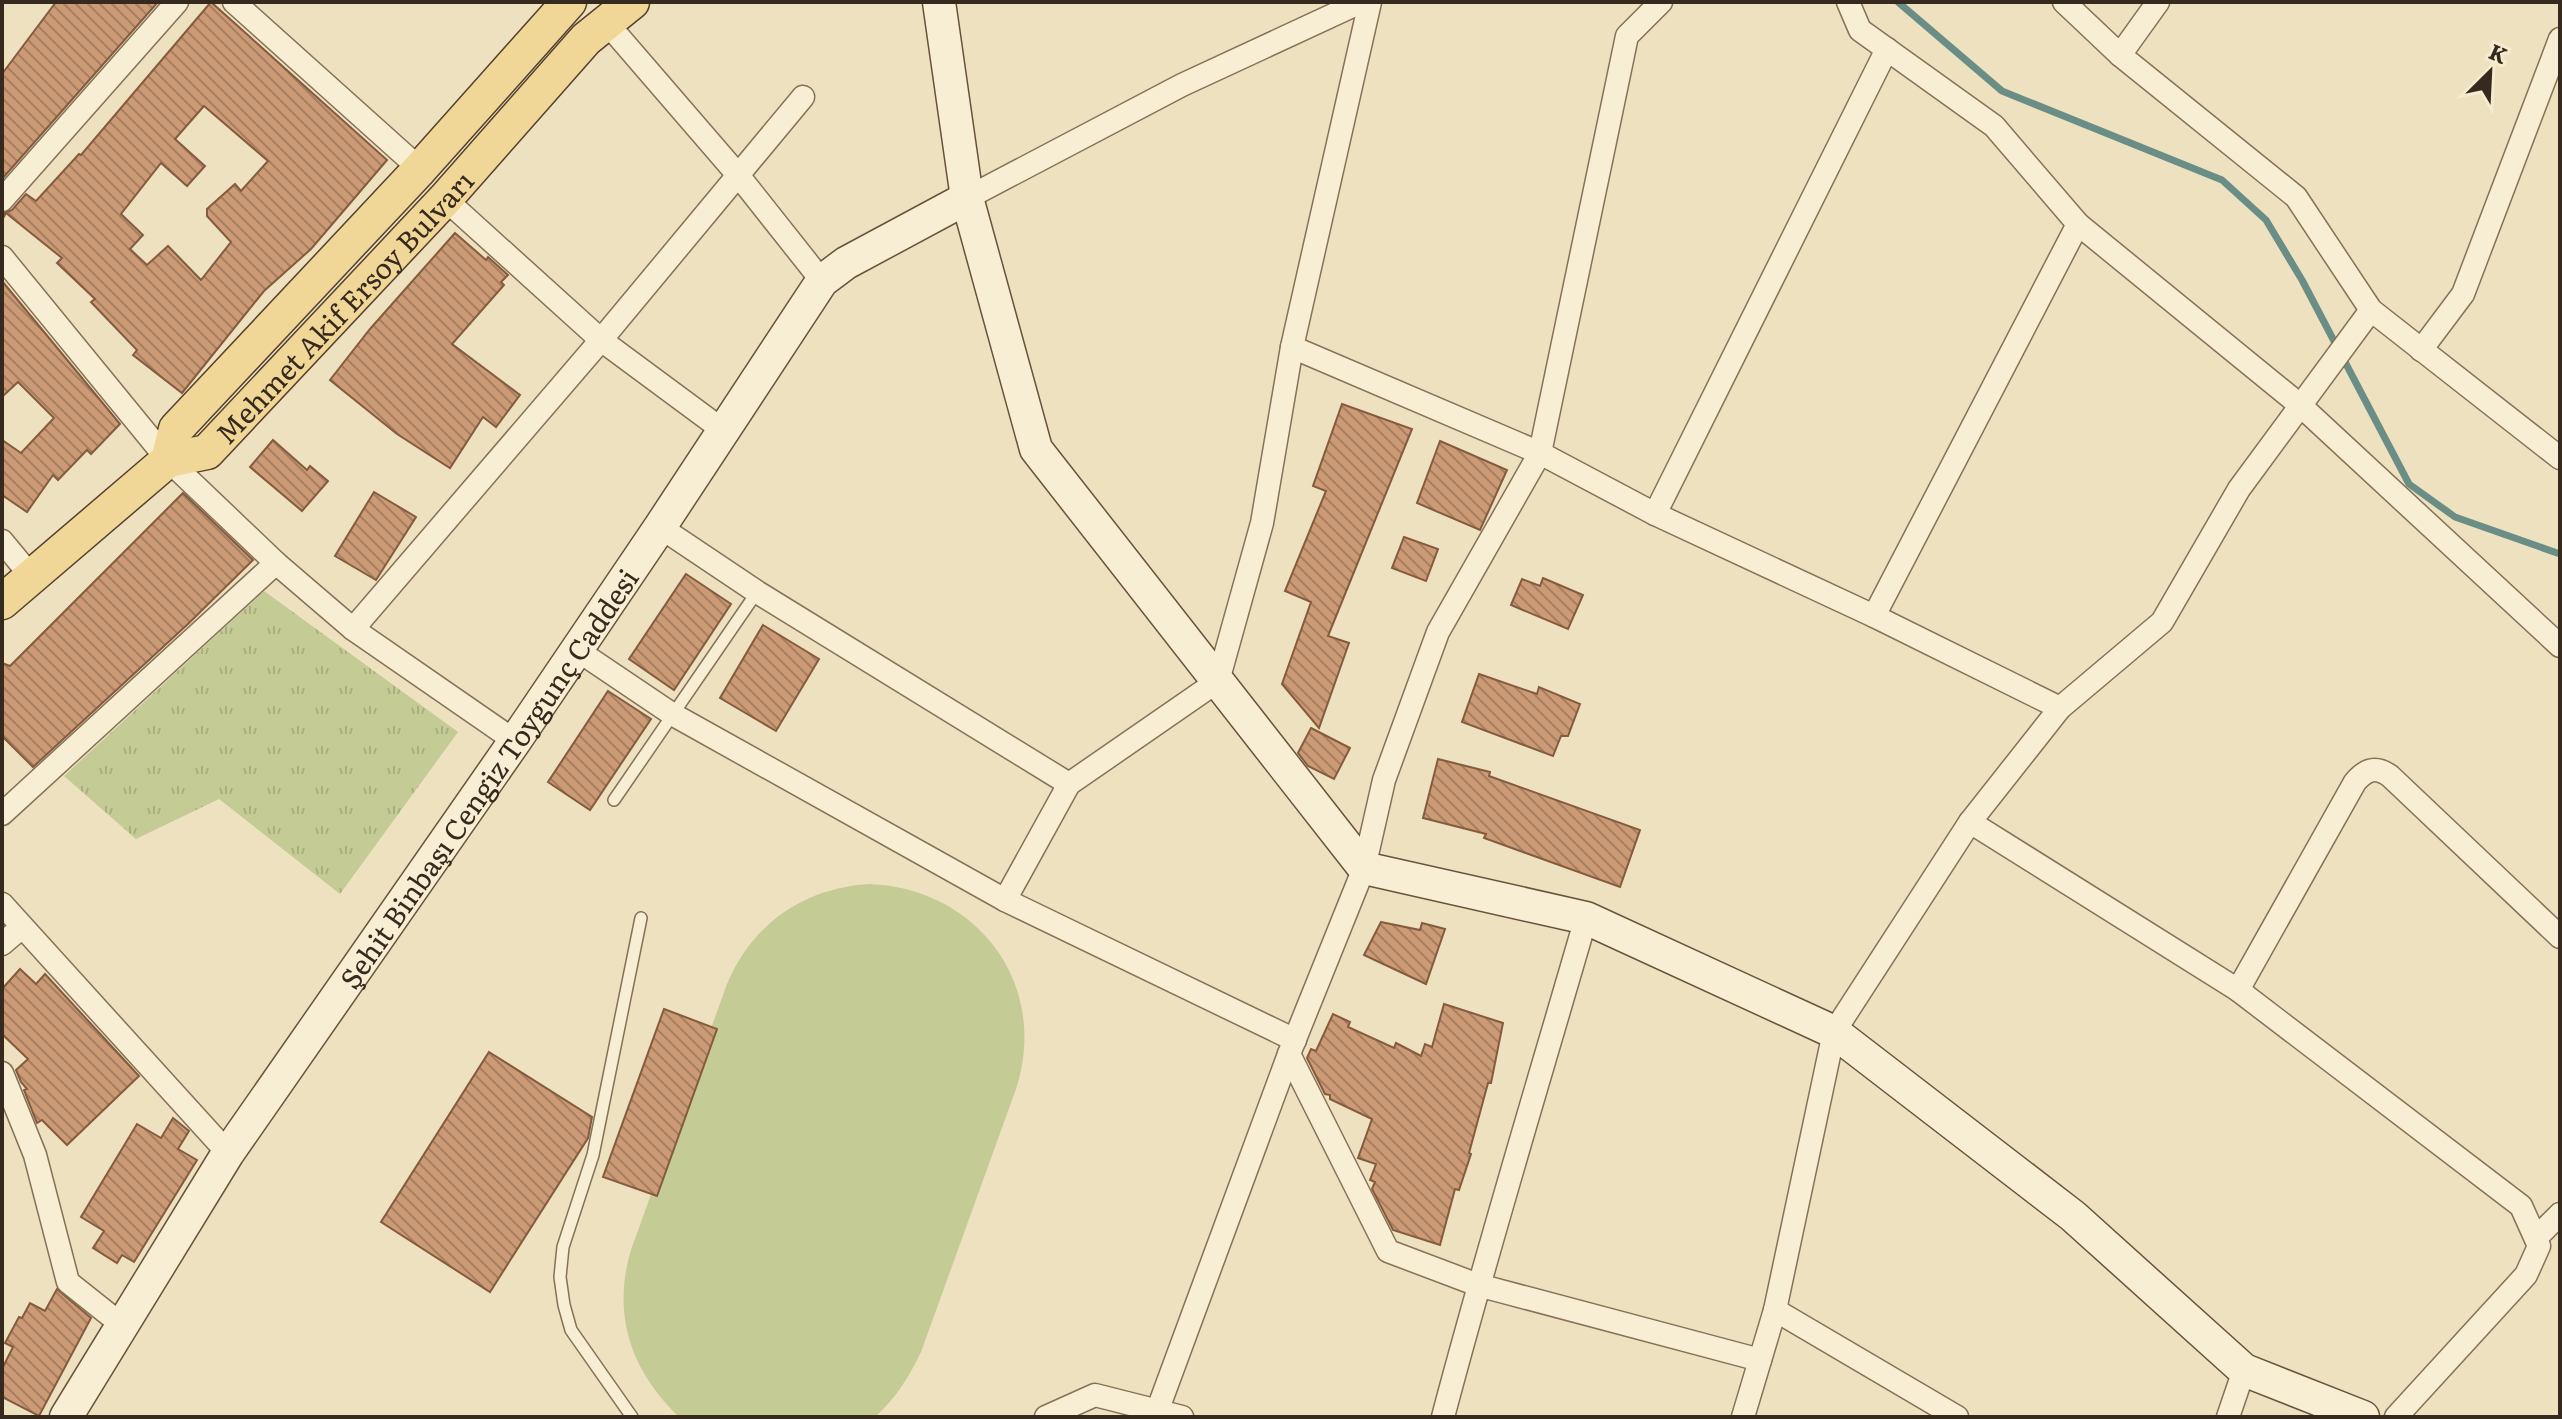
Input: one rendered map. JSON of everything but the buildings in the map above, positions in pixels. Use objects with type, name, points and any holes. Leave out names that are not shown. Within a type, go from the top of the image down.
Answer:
[{"type":"main road","name":"Mehmet Akif Ersoy Bulvarı","points":[[569,2],[420,169],[176,429],[168,460],[207,452],[445,199],[586,39],[619,12]]},
{"type":"main road","points":[[2,602],[168,460]]},
{"type":"street","points":[[2,200],[177,2]]},
{"type":"street","points":[[234,2],[420,169]]},
{"type":"street","points":[[939,2],[967,198],[1036,449],[1364,868],[1586,918],[1834,1032],[2073,1216],[2244,1370],[2363,1417]]},
{"type":"street","points":[[967,198],[1182,85],[1361,2]]},
{"type":"street","points":[[1005,900],[1069,784],[1218,681],[1262,523],[1292,347],[1370,2]]},
{"type":"street","points":[[1156,1413],[1292,1047],[1364,868],[1384,780],[1438,632],[1540,453],[1627,36],[1661,2]]},
{"type":"street","points":[[1848,2],[1860,30],[1994,126],[2078,224],[2301,406],[2560,646]]},
{"type":"street","points":[[2064,2],[2120,55],[2296,197],[2371,310],[2560,458]]},
{"type":"street","points":[[2120,55],[2158,2]]},
{"type":"street","points":[[619,12],[738,175],[822,281]]},
{"type":"street","points":[[2421,350],[2463,294],[2560,39]]},
{"type":"street","points":[[1655,514],[1887,49]]},
{"type":"street","points":[[353,629],[601,340],[803,97]]},
{"type":"street","name":"Şehit Binbaşı Cengiz Toygunç Caddesi","points":[[66,1417],[228,1153],[577,650],[822,281],[846,263],[967,198]]},
{"type":"street","points":[[445,199],[601,340],[724,431]]},
{"type":"street","points":[[1874,616],[2078,224]]},
{"type":"street","points":[[2,257],[168,460],[276,563],[353,629],[515,741]]},
{"type":"street","points":[[1743,1417],[1775,1310],[1834,1032],[1970,822],[2060,708],[2162,622],[2239,489],[2371,310]]},
{"type":"street","points":[[1292,347],[1540,453],[1655,514],[1874,616],[2060,708]]},
{"type":"street","points":[[660,527],[757,592],[1069,784]]},
{"type":"street","points":[[2,541],[31,576]]},
{"type":"street","points":[[2,814],[276,563]]},
{"type":"street","points":[[577,650],[672,714],[1005,900],[1292,1047],[1388,1251],[1478,1285],[1760,1360]]},
{"type":"street","points":[[2238,990],[2355,782],[2369,770],[2383,771],[2390,776],[2560,937]]},
{"type":"street","points":[[1970,822],[2238,990],[2521,1206],[2539,1246],[2526,1275],[2396,1417]]},
{"type":"street","points":[[2,904],[228,1153]]},
{"type":"street","points":[[1443,1417],[1478,1285],[1586,918]]},
{"type":"street","points":[[2,944],[22,927]]},
{"type":"street","points":[[2,1073],[35,1155],[68,1282],[122,1325]]},
{"type":"street","points":[[2536,1238],[2560,1214]]},
{"type":"street","points":[[1775,1310],[1957,1417]]},
{"type":"street","points":[[2228,1417],[2244,1370]]},
{"type":"street","points":[[1046,1417],[1095,1395],[1156,1413],[1182,1417]]},
{"type":"lane","points":[[614,800],[757,592]]},
{"type":"lane","points":[[632,1417],[571,1330],[560,1277],[563,1247],[593,1155],[641,918]]},
{"type":"green space","points":[[264,591],[458,732],[340,894],[219,799],[136,839],[64,776]]},
{"type":"green space","points":[[869,884],[908,890],[942,903],[972,923],[996,949],[1013,979],[1023,1013],[1024,1050],[1016,1089],[921,1352],[901,1387],[883,1410],[875,1417],[679,1417],[648,1380],[629,1339],[624,1295],[632,1247],[727,984],[738,963],[766,927],[783,913],[823,893]]},
{"type":"waterway","points":[[1898,2],[2002,91],[2222,180],[2266,220],[2302,280],[2409,484],[2455,517],[2560,554]]}]
